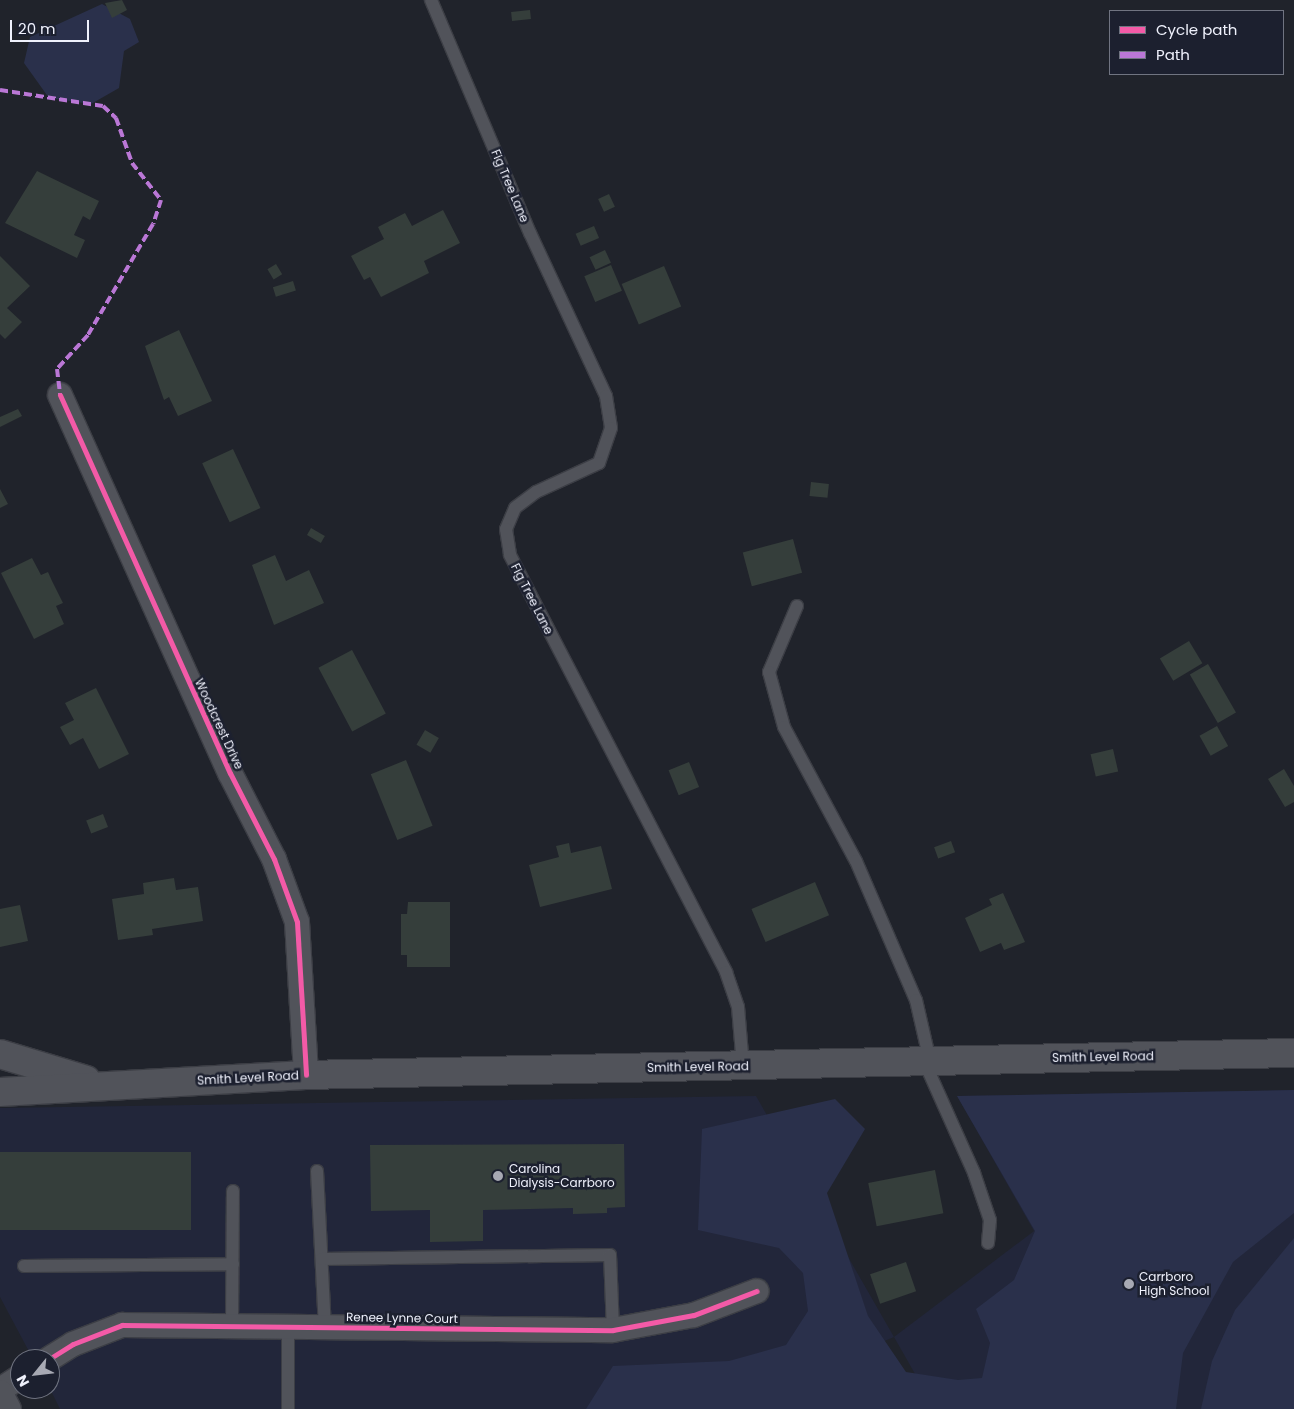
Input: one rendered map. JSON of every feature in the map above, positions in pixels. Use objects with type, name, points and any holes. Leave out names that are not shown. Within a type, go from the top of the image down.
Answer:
[{"type":"main road","name":"Smith Level Road","points":[[0,1092],[306,1075],[1294,1053]]},
{"type":"main road","name":"Smith Level Road","points":[[0,1054],[102,1086]]},
{"type":"street","name":"Woodcrest Drive","points":[[60,395],[230,773],[274,859],[298,922],[306,1075]]},
{"type":"street","name":"Renee Lynne Court","points":[[60,1352],[73,1344],[122,1325],[613,1330],[694,1315],[757,1291]]},
{"type":"street","points":[[0,1391],[9,1409]]},
{"type":"lane","name":"Fig Tree Lane","points":[[431,0],[530,233],[606,396],[609,412],[611,428],[599,463],[536,492],[515,508],[506,529],[510,555],[726,972],[738,1007],[743,1066]]},
{"type":"lane","points":[[797,606],[769,672],[784,727],[863,879],[916,1000],[927,1061],[974,1173],[990,1220],[988,1243]]},
{"type":"lane","points":[[317,1171],[325,1327]]},
{"type":"lane","points":[[232,1326],[233,1191]]},
{"type":"lane","points":[[322,1259],[610,1256],[613,1330]]},
{"type":"lane","points":[[24,1266],[233,1264]]},
{"type":"lane","points":[[288,1327],[288,1409]]},
{"type":"shaded area","points":[[102,4],[130,19],[139,42],[124,51],[119,88],[91,104],[49,98],[24,63],[30,37]]},
{"type":"shaded area","name":"Carrboro High School","points":[[1294,1090],[1294,1409],[935,1409],[894,1337],[1034,1231],[957,1096]]},
{"type":"shaded area","name":"Carrboro High School","points":[[1294,1090],[1294,1213],[1233,1262],[1183,1353],[1176,1409],[586,1409],[613,1366],[729,1361],[786,1345],[808,1311],[803,1273],[779,1248],[698,1230],[702,1129],[835,1099],[865,1129],[827,1193],[868,1316],[906,1372],[958,1380],[982,1378],[990,1343],[976,1309],[1014,1280],[1035,1231],[957,1096]]},
{"type":"shaded area","points":[[756,1096],[894,1337],[724,1409],[60,1409],[55,1399],[60,1399],[60,1349],[28,1349],[0,1297],[0,1108]]},
{"type":"shaded area","points":[[1294,1238],[1294,1409],[1201,1409],[1212,1361],[1235,1310]]},
{"type":"building","points":[[122,0],[127,10],[112,18],[105,3]]},
{"type":"building","points":[[530,10],[531,19],[512,21],[511,12]]},
{"type":"building","points":[[37,171],[99,201],[90,220],[83,216],[74,235],[85,240],[77,258],[5,223]]},
{"type":"building","points":[[609,194],[615,207],[604,212],[598,199]]},
{"type":"building","points":[[443,210],[460,243],[424,261],[429,273],[381,297],[370,277],[364,280],[351,256],[384,239],[378,227],[405,213],[412,226]]},
{"type":"building","points":[[594,226],[599,238],[581,246],[576,234]]},
{"type":"building","points":[[605,250],[611,263],[596,270],[590,257]]},
{"type":"building","points":[[0,256],[30,286],[7,308],[22,322],[5,339],[0,334]]},
{"type":"building","points":[[276,264],[282,274],[274,279],[267,269]]},
{"type":"building","points":[[611,265],[622,291],[595,302],[584,276]]},
{"type":"building","points":[[664,266],[681,307],[639,324],[622,284]]},
{"type":"building","points":[[293,281],[296,291],[276,297],[273,287]]},
{"type":"building","points":[[179,330],[212,401],[178,416],[169,397],[164,400],[145,346]]},
{"type":"building","points":[[18,409],[22,416],[0,427],[0,417]]},
{"type":"building","points":[[233,449],[260,508],[230,522],[202,463]]},
{"type":"building","points":[[811,482],[829,484],[827,498],[810,496]]},
{"type":"building","points":[[0,489],[8,504],[0,508]]},
{"type":"building","points":[[311,528],[325,536],[321,543],[307,535]]},
{"type":"building","points":[[793,539],[802,573],[752,586],[743,552]]},
{"type":"building","points":[[275,555],[286,581],[309,570],[324,603],[274,625],[252,565]]},
{"type":"building","points":[[32,558],[41,575],[48,572],[63,603],[56,606],[64,624],[34,639],[1,573]]},
{"type":"building","points":[[1189,641],[1202,663],[1173,681],[1160,659]]},
{"type":"building","points":[[352,650],[386,714],[352,731],[318,668]]},
{"type":"building","points":[[1208,664],[1236,712],[1218,723],[1190,674]]},
{"type":"building","points":[[96,688],[129,754],[99,769],[83,738],[70,745],[60,727],[74,720],[65,703]]},
{"type":"building","points":[[1217,726],[1228,746],[1211,756],[1200,736]]},
{"type":"building","points":[[425,730],[439,738],[430,753],[416,745]]},
{"type":"building","points":[[1113,749],[1118,771],[1096,777],[1091,754]]},
{"type":"building","points":[[406,760],[433,826],[397,840],[371,774]]},
{"type":"building","points":[[689,762],[699,787],[679,795],[669,770]]},
{"type":"building","points":[[1284,769],[1294,786],[1294,802],[1285,807],[1268,779]]},
{"type":"building","points":[[103,814],[108,827],[91,834],[86,820]]},
{"type":"building","points":[[951,841],[955,852],[938,858],[934,847]]},
{"type":"building","points":[[569,843],[571,853],[601,846],[612,889],[540,907],[529,865],[559,857],[556,846]]},
{"type":"building","points":[[174,878],[176,890],[198,887],[203,921],[152,929],[153,935],[118,940],[112,899],[144,894],[143,883]]},
{"type":"building","points":[[815,882],[829,915],[766,942],[751,909]]},
{"type":"building","points":[[1003,893],[1025,942],[1004,950],[1001,943],[980,952],[965,918],[992,905],[989,899]]},
{"type":"building","points":[[408,902],[450,902],[450,967],[407,967],[407,955],[401,955],[401,914],[407,914]]},
{"type":"building","points":[[20,905],[28,941],[0,947],[0,909]]},
{"type":"building","name":"Carolina Dialysis-Carrboro","points":[[624,1144],[625,1207],[607,1208],[607,1213],[573,1214],[573,1208],[483,1210],[483,1241],[430,1242],[430,1210],[371,1211],[370,1145]]},
{"type":"building","points":[[0,1152],[191,1152],[191,1230],[0,1230]]},
{"type":"building","points":[[935,1170],[943,1213],[877,1226],[868,1183]]},
{"type":"building","points":[[906,1262],[916,1291],[880,1304],[870,1274]]},
{"type":"marked path","points":[[0,90],[103,106],[116,118],[132,163],[161,200],[153,224],[88,335],[57,369],[60,395]]},
{"type":"cycle path","points":[[60,395],[230,773],[274,859],[297,922],[306,1075]]},
{"type":"cycle path","points":[[60,1352],[73,1344],[122,1325],[613,1330],[694,1315],[757,1291]]},
{"type":"place","name":"Carolina Dialysis-Carrboro","points":[[498,1176]]},
{"type":"place","name":"Carrboro High School","points":[[1129,1284]]}]
